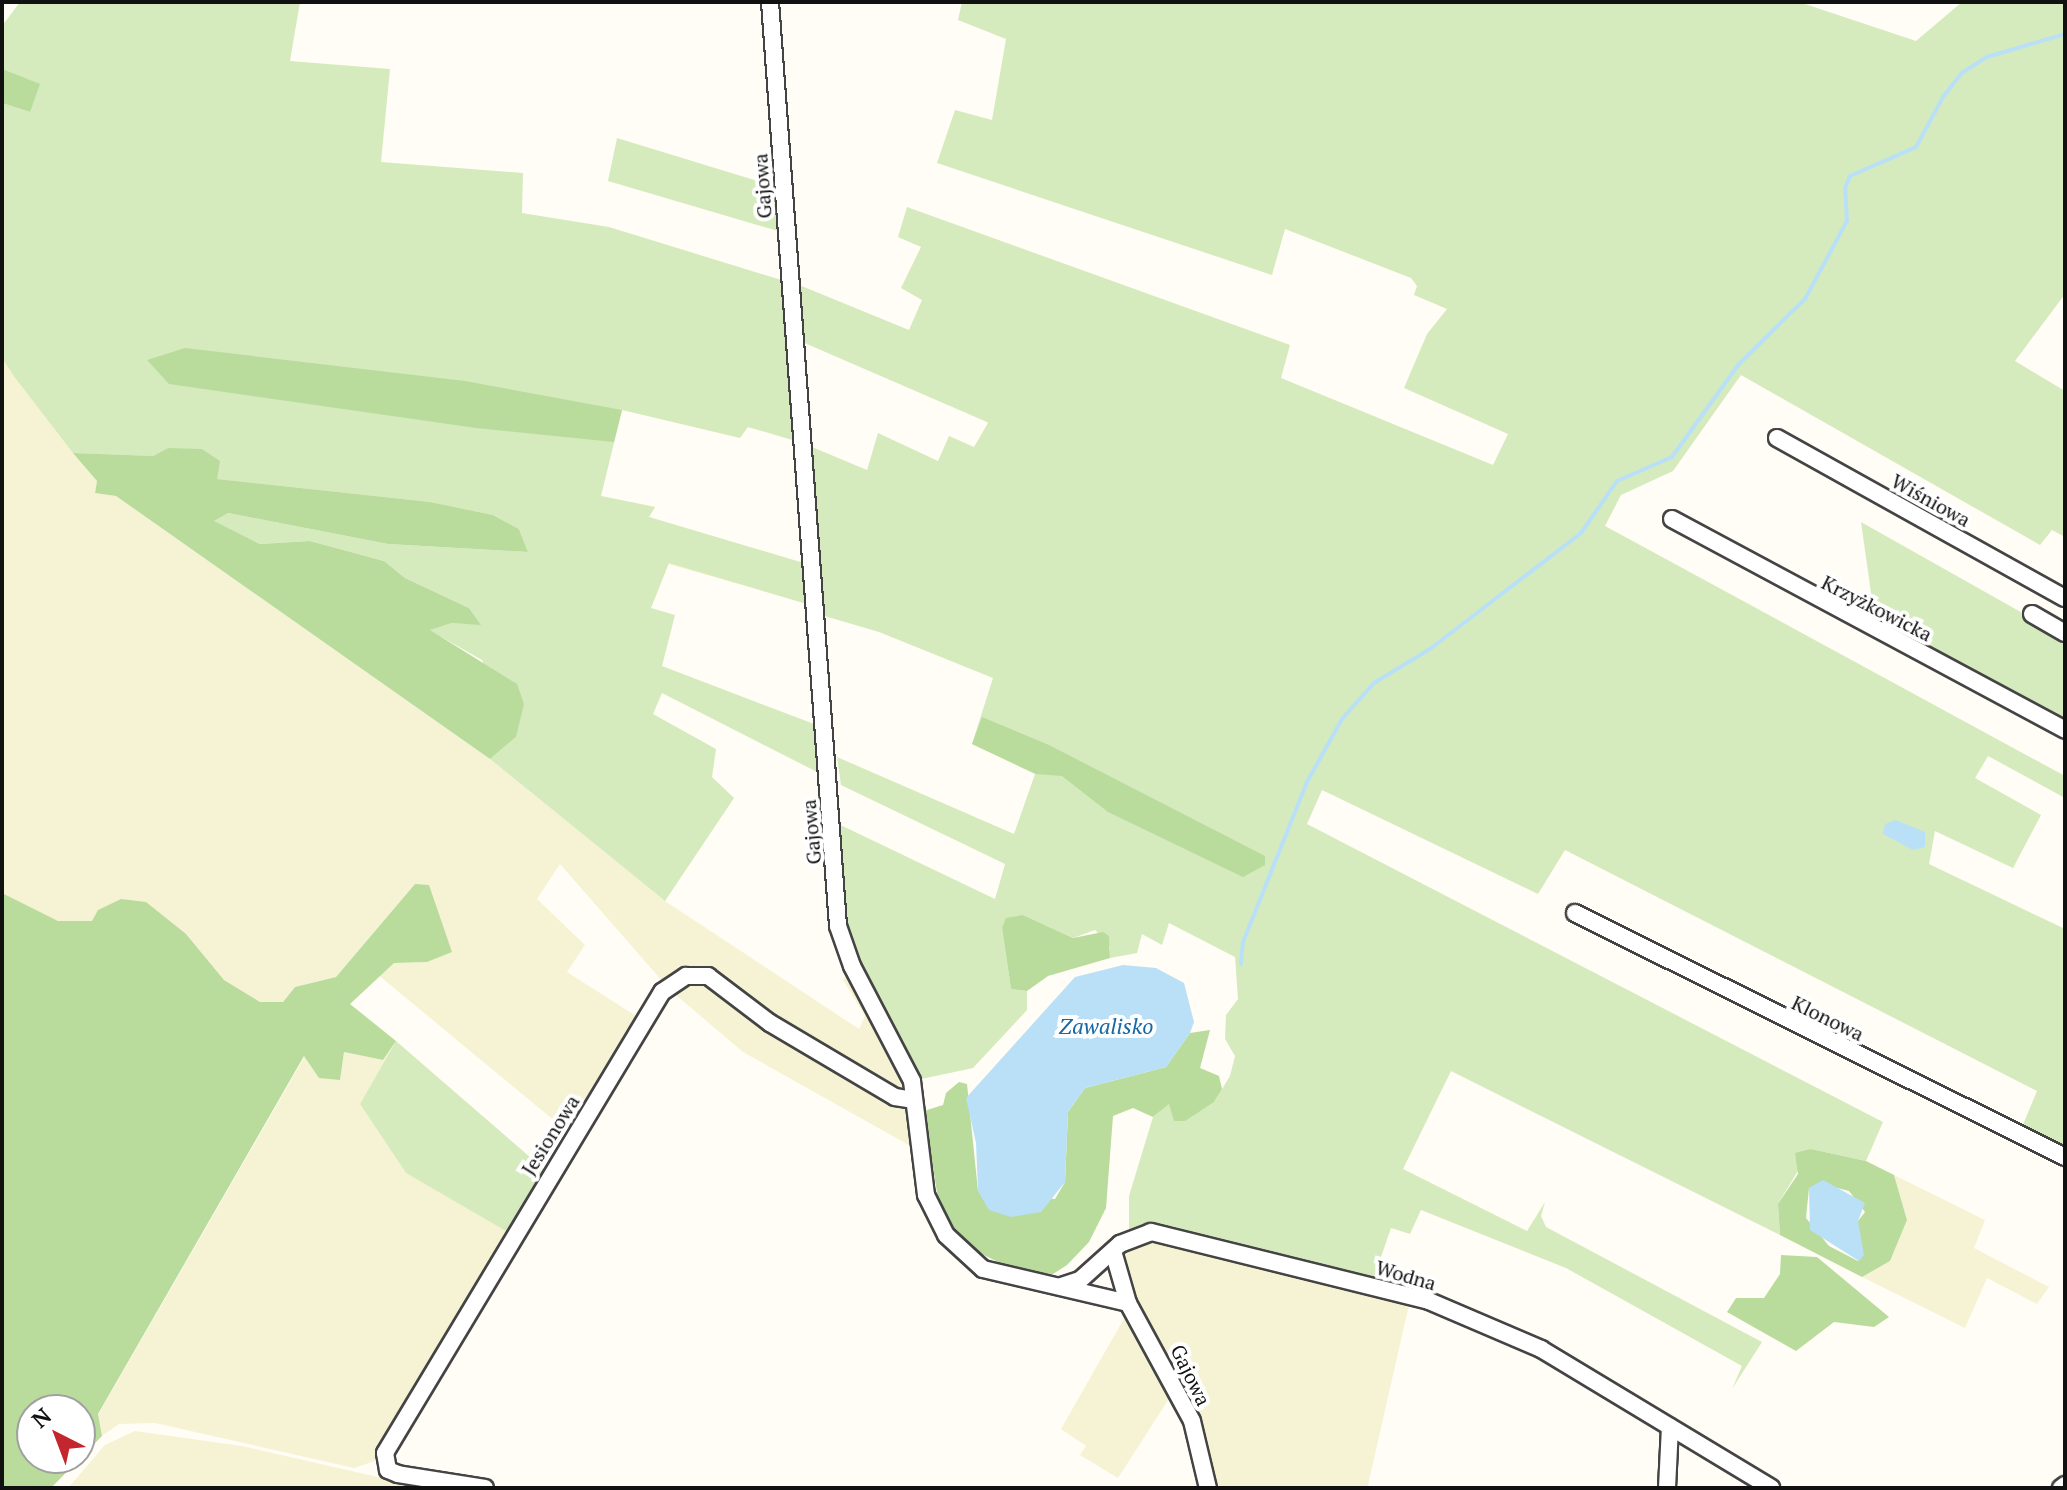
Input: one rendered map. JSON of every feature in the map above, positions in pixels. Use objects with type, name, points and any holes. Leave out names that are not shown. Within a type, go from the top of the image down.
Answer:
[{"type":"street","name":"Gajowa","points":[[770,2],[838,926],[852,966],[912,1081],[926,1195],[946,1235],[983,1269],[1128,1303],[1192,1421],[1208,1488]]},
{"type":"street","name":"Wiśniowa","points":[[1777,438],[2065,598]]},
{"type":"street","name":"Krzyżkowicka","points":[[1672,519],[2065,730]]},
{"type":"street","points":[[2032,614],[2065,633]]},
{"type":"street","name":"Klonowa","points":[[1575,913],[2065,1157]]},
{"type":"street","name":"Jesionowa","points":[[485,1488],[398,1474],[388,1470],[385,1453],[544,1183],[671,984],[696,974],[715,980],[770,1023],[895,1097],[913,1100]]},
{"type":"street","name":"Wodna","points":[[1061,1286],[1080,1280],[1113,1251],[1151,1232],[1429,1301],[1541,1349],[1771,1488]]},
{"type":"street","points":[[1113,1251],[1128,1303]]},
{"type":"street","points":[[1667,1488],[1670,1427]]},
{"type":"shaded area","points":[[2,358],[13,375],[655,507],[649,517],[803,563],[803,602],[493,515],[97,482],[95,493],[116,496],[490,759],[665,901],[859,1029],[865,1016],[843,980],[852,966],[912,1081],[914,1148],[743,1052],[670,990],[560,864],[537,899],[585,945],[567,972],[636,1016],[568,1132],[377,974],[394,963],[427,962],[415,884],[336,977],[295,987],[283,1002],[260,1002],[224,980],[186,934],[58,921],[2,893]]},
{"type":"shaded area","points":[[396,1041],[360,1104],[406,1173],[512,1230],[375,1461],[354,1468],[155,1423],[119,1424],[102,1436],[98,1415],[305,1056],[340,1079],[344,1052],[383,1060]]},
{"type":"shaded area","points":[[1894,1175],[1985,1220],[1974,1248],[2049,1287],[2037,1304],[1987,1278],[1965,1328],[1862,1277],[1890,1261],[1907,1220]]},
{"type":"shaded area","points":[[1159,1241],[1411,1296],[1368,1485],[1373,1488],[1216,1488],[1194,1409],[1129,1289],[1123,1257],[1135,1243]]},
{"type":"shaded area","points":[[1126,1315],[1174,1391],[1118,1478],[1080,1455],[1086,1446],[1061,1429]]},
{"type":"shaded area","points":[[135,1431],[242,1446],[426,1488],[68,1488],[80,1474],[96,1474],[96,1455],[105,1445]]},
{"type":"green space","points":[[20,2],[300,2],[290,61],[390,69],[381,162],[523,173],[522,213],[609,227],[804,287],[909,330],[922,300],[901,288],[921,247],[898,237],[907,207],[1290,345],[1281,378],[1493,465],[1508,434],[1404,388],[1427,334],[1447,309],[1414,295],[1417,286],[1411,278],[1285,229],[1272,275],[937,163],[955,110],[992,120],[1006,39],[958,20],[962,2],[1799,2],[1916,41],[1962,2],[2065,2],[2065,294],[2015,361],[2065,391],[2065,537],[2052,530],[2040,545],[1741,375],[1673,471],[1621,495],[1605,526],[2065,776],[2065,798],[1988,756],[1975,778],[2041,815],[2013,868],[1935,831],[1929,864],[2065,929],[2065,1158],[2019,1134],[2037,1091],[1565,850],[1538,894],[1322,790],[1307,824],[1883,1122],[1866,1161],[1811,1149],[1778,1204],[1780,1235],[1451,1071],[1403,1169],[1527,1231],[1545,1202],[1541,1216],[1546,1227],[1762,1342],[1732,1389],[1742,1366],[1566,1268],[1421,1210],[1410,1234],[1391,1228],[1371,1286],[1172,1226],[1129,1230],[1129,1196],[1153,1117],[1170,1103],[1214,1102],[1230,1076],[1235,1056],[1225,1039],[1226,1015],[1238,999],[1235,957],[1169,923],[1162,945],[1142,934],[1137,953],[1110,958],[1110,946],[1095,930],[1073,938],[1023,915],[1002,928],[1011,989],[1027,991],[1027,1010],[973,1068],[912,1081],[838,926],[830,820],[995,899],[1005,864],[841,785],[837,757],[1014,834],[1035,774],[972,744],[993,678],[879,632],[811,612],[810,605],[669,563],[651,608],[675,615],[662,666],[822,727],[827,777],[662,693],[653,714],[716,749],[712,777],[734,798],[665,901],[490,759],[516,737],[482,660],[429,630],[452,623],[480,624],[469,608],[405,578],[384,561],[310,541],[260,544],[213,521],[228,513],[388,544],[528,552],[519,529],[493,515],[430,502],[217,479],[168,448],[153,456],[73,453],[13,375],[2,358],[2,103],[30,112],[2,70],[2,26]],"holes":[[[793,338],[987,422],[988,423],[974,447],[949,436],[938,461],[878,433],[867,470],[800,442]],[[622,410],[740,438],[748,427],[799,442],[807,564],[649,517],[655,507],[601,496]]]},
{"type":"green space","points":[[2,69],[40,84],[30,112],[2,103]]},
{"type":"green space","points":[[617,138],[774,186],[778,231],[608,181]]},
{"type":"green space","points":[[185,348],[465,381],[622,410],[614,442],[476,428],[169,384],[147,360]]},
{"type":"green space","points":[[168,448],[202,449],[220,461],[217,479],[430,502],[493,515],[519,529],[528,552],[388,544],[228,513],[214,521],[260,544],[310,541],[384,561],[405,578],[469,608],[481,625],[452,623],[430,630],[517,684],[524,704],[516,737],[490,759],[116,496],[95,493],[97,481],[73,453],[153,456]]},
{"type":"green space","points":[[1861,522],[2065,637],[2065,730],[1889,636],[1872,600]]},
{"type":"green space","points":[[982,717],[1049,745],[1265,856],[1265,865],[1243,877],[1108,812],[1062,776],[1036,774],[972,744]]},
{"type":"green space","points":[[415,884],[429,885],[452,952],[427,962],[394,963],[350,1004],[396,1041],[383,1060],[344,1052],[340,1080],[319,1078],[304,1056],[98,1414],[102,1436],[96,1442],[96,1394],[16,1394],[16,1474],[65,1474],[51,1488],[2,1488],[2,893],[58,921],[92,921],[98,910],[121,899],[146,902],[186,934],[224,980],[260,1002],[283,1002],[295,987],[336,977]]},
{"type":"green space","points":[[1023,915],[1073,938],[1103,932],[1109,936],[1110,958],[1048,976],[1027,991],[1011,989],[1002,928],[1006,918]]},
{"type":"green space","points":[[1210,1030],[1200,1068],[1219,1076],[1222,1089],[1214,1102],[1185,1121],[1174,1121],[1169,1104],[1153,1117],[1133,1108],[1113,1116],[1106,1208],[1089,1242],[1067,1265],[1053,1274],[1035,1273],[1008,1267],[964,1245],[940,1211],[924,1111],[943,1105],[946,1093],[959,1082],[967,1084],[978,1191],[1055,1199],[1065,1182],[1068,1112],[1085,1088],[1166,1067],[1190,1033]]},
{"type":"green space","points":[[396,1041],[546,1171],[506,1231],[406,1173],[360,1104]]},
{"type":"green space","points":[[1811,1149],[1866,1161],[1894,1175],[1907,1220],[1890,1261],[1862,1277],[1780,1235],[1778,1204],[1798,1174],[1795,1153]],"holes":[[[1830,1186],[1849,1191],[1865,1212],[1858,1221],[1858,1261],[1829,1246],[1806,1218],[1809,1188]]]},
{"type":"green space","points":[[1781,1255],[1817,1257],[1889,1317],[1874,1327],[1834,1322],[1796,1351],[1727,1312],[1736,1298],[1764,1298],[1780,1274]]},
{"type":"water","points":[[1896,820],[1925,832],[1925,847],[1913,850],[1883,834],[1885,824]]},
{"type":"water","name":"Zawalisko","points":[[1123,965],[1156,968],[1184,983],[1194,1022],[1190,1033],[1166,1067],[1085,1088],[1068,1112],[1065,1182],[1041,1212],[1011,1217],[989,1210],[978,1191],[976,1143],[966,1098],[1075,977]]},
{"type":"water","points":[[1823,1180],[1865,1203],[1858,1221],[1864,1255],[1859,1261],[1810,1230],[1809,1188]]},
{"type":"waterway","points":[[1241,964],[1243,942],[1307,782],[1342,719],[1374,683],[1430,649],[1581,533],[1617,481],[1672,457],[1738,365],[1805,299],[1847,221],[1845,188],[1850,176],[1916,147],[1943,97],[1962,73],[1987,57],[2065,34]]}]
